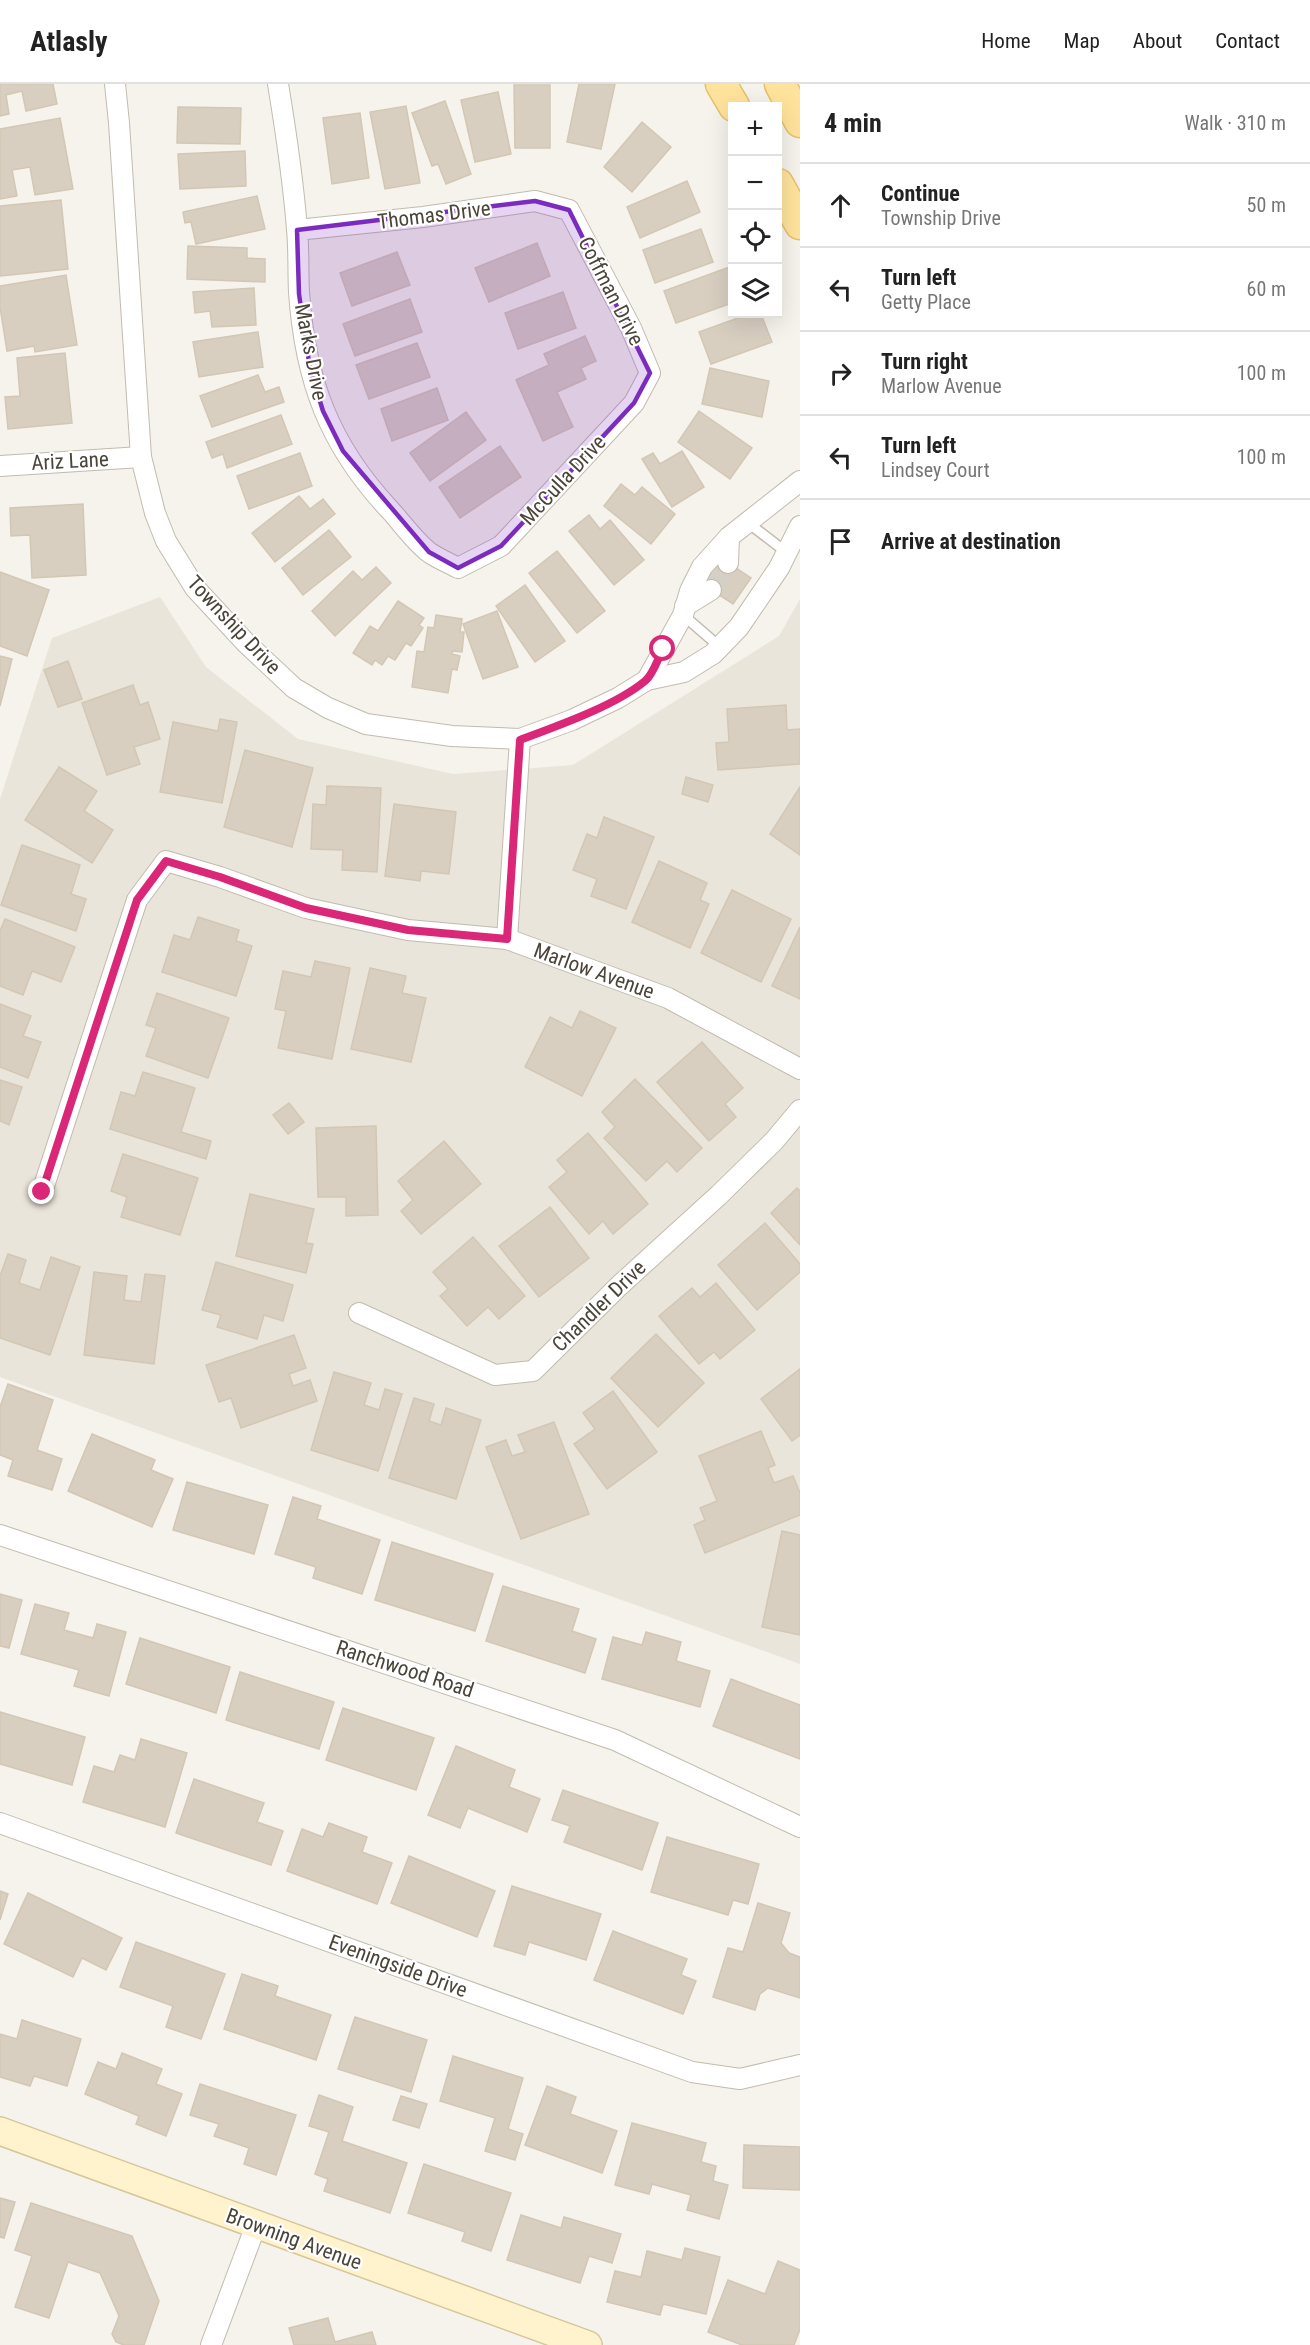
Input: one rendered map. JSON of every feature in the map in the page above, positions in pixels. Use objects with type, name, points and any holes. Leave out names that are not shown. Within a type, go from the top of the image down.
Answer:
[{"type":"main road","points":[[722,84],[732,102]]},
{"type":"main road","points":[[780,84],[800,122]]},
{"type":"main road","points":[[782,193],[800,224]]},
{"type":"street","name":"Township Drive","points":[[115,84],[141,457],[155,513],[166,541],[195,588],[246,643],[294,688],[328,708],[366,724],[452,736],[520,740],[572,720],[618,698],[647,680],[684,672],[714,654],[739,627],[779,568],[800,526]]},
{"type":"street","name":"Marks Drive","points":[[278,84],[287,139],[297,230],[299,294],[304,333],[310,369],[323,411],[342,451],[376,495],[429,552],[458,568]]},
{"type":"street","name":"Thomas Drive","points":[[297,230],[412,219],[535,201],[569,210]]},
{"type":"street","name":"Coffman Drive","points":[[569,210],[631,328],[650,374]]},
{"type":"street","name":"McCulla Drive","points":[[458,568],[501,546],[634,403],[650,374]]},
{"type":"street","name":"Ariz Lane","points":[[0,466],[141,457]]},
{"type":"street","name":"Township Drive","points":[[647,680],[684,610],[702,567],[729,537],[800,481]]},
{"type":"street","points":[[729,537],[729,563]]},
{"type":"street","name":"Township Drive","points":[[684,610],[711,590]]},
{"type":"street","points":[[507,939],[520,740]]},
{"type":"street","name":"Marlow Avenue","points":[[42,1192],[137,900],[166,861],[220,877],[306,908],[408,930],[507,939],[668,998],[800,1069]]},
{"type":"street","name":"Chandler Drive","points":[[359,1313],[495,1375],[533,1371],[620,1285],[766,1149],[800,1110]]},
{"type":"street","name":"Ranchwood Road","points":[[0,1535],[615,1740],[800,1827]]},
{"type":"street","name":"Eveningside Drive","points":[[0,1822],[692,2072],[740,2079],[800,2065]]},
{"type":"street","name":"Browning Avenue","points":[[0,2131],[588,2345]]},
{"type":"street","points":[[211,2345],[256,2225]]},
{"type":"lane","points":[[747,522],[786,552]]},
{"type":"lane","points":[[684,610],[720,647]]},
{"type":"highlighted area","points":[[535,201],[569,210],[650,373],[634,403],[501,546],[458,568],[429,552],[343,451],[323,411],[310,369],[299,294],[297,230]]},
{"type":"shaded area","points":[[160,597],[206,667],[298,739],[453,774],[573,765],[779,636],[800,599],[800,1664],[0,1377],[0,799],[52,638]]},
{"type":"building","points":[[0,84],[53,84],[57,104],[26,111],[22,91],[6,95],[9,114],[0,116]]},
{"type":"building","points":[[579,84],[615,84],[601,149],[567,142]]},
{"type":"building","points":[[514,85],[550,85],[550,148],[515,148]]},
{"type":"building","points":[[498,92],[511,154],[475,162],[461,100]]},
{"type":"building","points":[[445,101],[471,174],[446,184],[438,164],[432,166],[412,113]]},
{"type":"building","points":[[406,106],[420,183],[385,189],[370,112]]},
{"type":"building","points":[[178,107],[241,108],[240,144],[177,143]]},
{"type":"building","points":[[360,113],[369,178],[332,184],[323,118]]},
{"type":"building","points":[[60,118],[73,189],[35,195],[30,167],[12,170],[17,196],[0,199],[0,129]]},
{"type":"building","points":[[642,122],[671,147],[632,192],[604,167]]},
{"type":"building","points":[[245,151],[246,186],[180,189],[178,154]]},
{"type":"building","points":[[687,181],[700,212],[640,238],[627,207]]},
{"type":"building","points":[[257,196],[265,229],[196,244],[191,222],[185,223],[183,212]]},
{"type":"building","points":[[61,200],[68,269],[0,276],[0,206]]},
{"type":"building","points":[[701,229],[713,262],[655,283],[643,250]]},
{"type":"building","points":[[537,243],[550,276],[489,302],[475,268]]},
{"type":"building","points":[[188,246],[247,248],[247,258],[265,259],[265,282],[187,279]]},
{"type":"building","points":[[397,252],[410,285],[352,306],[340,273]]},
{"type":"building","points":[[728,267],[728,304],[676,323],[664,291]]},
{"type":"building","points":[[66,275],[77,345],[35,352],[34,346],[7,351],[0,307],[0,286]]},
{"type":"building","points":[[254,288],[256,325],[212,327],[210,311],[195,313],[193,292]]},
{"type":"building","points":[[563,292],[576,328],[518,349],[505,313]]},
{"type":"building","points":[[410,299],[422,332],[355,356],[343,324]]},
{"type":"building","points":[[738,318],[763,318],[772,342],[711,364],[699,332]]},
{"type":"building","points":[[258,332],[263,367],[199,377],[193,342]]},
{"type":"building","points":[[585,336],[596,361],[581,368],[586,379],[557,392],[573,427],[543,441],[516,380],[549,365],[544,354]]},
{"type":"building","points":[[417,343],[430,377],[369,399],[356,365]]},
{"type":"building","points":[[65,353],[72,423],[8,429],[5,397],[20,396],[17,358]]},
{"type":"building","points":[[710,368],[769,381],[762,417],[702,404]]},
{"type":"building","points":[[258,375],[265,392],[279,387],[284,402],[212,427],[200,396]]},
{"type":"building","points":[[437,388],[448,420],[392,441],[381,409]]},
{"type":"building","points":[[699,411],[752,448],[730,479],[678,442]]},
{"type":"building","points":[[466,412],[486,440],[430,481],[410,453]]},
{"type":"building","points":[[281,415],[292,444],[227,468],[223,454],[212,458],[206,442]]},
{"type":"building","points":[[500,446],[521,477],[460,518],[439,487]]},
{"type":"building","points":[[682,451],[704,487],[672,507],[642,459],[653,453],[660,464]]},
{"type":"building","points":[[300,453],[312,486],[249,509],[237,476]]},
{"type":"building","points":[[621,484],[635,495],[642,487],[675,514],[651,544],[604,506]]},
{"type":"building","points":[[299,496],[310,509],[323,499],[335,514],[275,562],[252,533]]},
{"type":"building","points":[[83,504],[86,575],[32,578],[30,535],[11,536],[10,508]]},
{"type":"building","points":[[589,515],[600,529],[610,520],[644,560],[614,585],[569,531]]},
{"type":"building","points":[[329,530],[351,557],[303,595],[282,568]]},
{"type":"building","points":[[557,551],[605,611],[577,633],[529,573]]},
{"type":"building","points":[[718,556],[751,578],[733,604],[701,583]]},
{"type":"building","points":[[376,567],[391,583],[335,636],[312,611],[353,571],[362,580]]},
{"type":"building","points":[[0,572],[49,590],[27,656],[0,646]]},
{"type":"building","points":[[525,585],[565,641],[535,662],[496,606]]},
{"type":"building","points":[[398,601],[424,618],[419,625],[423,628],[411,646],[406,643],[395,660],[388,656],[382,665],[375,660],[372,665],[353,653],[370,626],[378,631]]},
{"type":"building","points":[[497,611],[518,667],[483,679],[463,624]]},
{"type":"building","points":[[436,615],[462,619],[460,632],[464,632],[462,652],[452,651],[452,654],[460,656],[457,670],[452,669],[448,693],[412,687],[417,651],[424,652],[428,627],[434,628]]},
{"type":"building","points":[[0,656],[12,659],[0,706]]},
{"type":"building","points":[[68,661],[82,699],[58,707],[44,670]]},
{"type":"building","points":[[133,685],[140,705],[148,702],[160,739],[134,747],[140,764],[107,775],[82,703]]},
{"type":"building","points":[[786,705],[787,730],[800,729],[800,764],[718,770],[716,743],[729,742],[727,709]]},
{"type":"building","points":[[220,719],[237,722],[222,803],[160,792],[173,722],[218,731]]},
{"type":"building","points":[[245,750],[313,768],[292,847],[224,827]]},
{"type":"building","points":[[59,767],[97,791],[84,811],[113,830],[92,863],[25,820]]},
{"type":"building","points":[[686,777],[713,785],[708,802],[682,794]]},
{"type":"building","points":[[327,786],[381,788],[377,872],[342,870],[343,850],[311,849],[313,804],[326,805]]},
{"type":"building","points":[[800,787],[800,855],[770,834]]},
{"type":"building","points":[[394,804],[456,812],[449,874],[421,871],[420,881],[385,876]]},
{"type":"building","points":[[604,817],[654,837],[626,909],[591,896],[597,879],[573,870],[587,834],[597,838]]},
{"type":"building","points":[[22,845],[80,865],[71,894],[86,899],[76,931],[1,905]]},
{"type":"building","points":[[659,861],[707,883],[700,900],[709,904],[690,948],[632,922]]},
{"type":"building","points":[[732,890],[791,919],[761,982],[701,953]]},
{"type":"building","points":[[198,917],[239,930],[236,941],[252,946],[236,996],[162,972],[174,935],[190,940]]},
{"type":"building","points":[[5,919],[75,947],[61,982],[32,971],[23,995],[0,986],[0,931]]},
{"type":"building","points":[[800,927],[800,999],[772,986]]},
{"type":"building","points":[[315,961],[350,968],[332,1059],[278,1048],[286,1011],[275,1009],[283,971],[311,977]]},
{"type":"building","points":[[370,968],[406,976],[402,993],[426,998],[411,1062],[351,1049]]},
{"type":"building","points":[[157,993],[229,1018],[208,1078],[146,1056],[156,1028],[146,1025]]},
{"type":"building","points":[[0,1004],[31,1016],[23,1036],[41,1042],[28,1078],[0,1067]]},
{"type":"building","points":[[580,1011],[616,1028],[582,1096],[525,1067],[550,1017],[572,1028]]},
{"type":"building","points":[[702,1042],[743,1088],[725,1104],[736,1117],[709,1141],[657,1082]]},
{"type":"building","points":[[143,1072],[195,1088],[181,1132],[211,1141],[206,1159],[110,1129],[121,1092],[135,1096]]},
{"type":"building","points":[[635,1079],[702,1148],[677,1172],[667,1161],[646,1181],[604,1138],[615,1127],[602,1112]]},
{"type":"building","points":[[0,1080],[22,1087],[9,1125],[0,1121]]},
{"type":"building","points":[[289,1103],[304,1122],[288,1134],[273,1115]]},
{"type":"building","points":[[376,1126],[378,1215],[346,1216],[346,1197],[318,1197],[316,1128]]},
{"type":"building","points":[[588,1133],[648,1204],[613,1234],[603,1221],[589,1234],[549,1187],[567,1172],[557,1160]]},
{"type":"building","points":[[444,1141],[481,1184],[421,1234],[401,1211],[413,1200],[398,1181]]},
{"type":"building","points":[[123,1154],[198,1178],[180,1235],[121,1217],[127,1197],[111,1191]]},
{"type":"building","points":[[797,1188],[800,1191],[800,1245],[771,1213]]},
{"type":"building","points":[[250,1194],[314,1209],[306,1243],[313,1244],[306,1273],[236,1256]]},
{"type":"building","points":[[550,1207],[589,1258],[539,1297],[499,1246]]},
{"type":"building","points":[[765,1223],[800,1264],[800,1272],[757,1310],[718,1265]]},
{"type":"building","points":[[473,1237],[525,1296],[499,1319],[488,1307],[467,1326],[440,1296],[448,1289],[433,1272]]},
{"type":"building","points":[[8,1254],[26,1260],[19,1283],[40,1290],[51,1257],[80,1267],[50,1355],[0,1338],[0,1276]]},
{"type":"building","points":[[216,1262],[293,1285],[283,1321],[264,1315],[257,1339],[217,1327],[221,1315],[202,1310]]},
{"type":"building","points":[[94,1272],[127,1276],[124,1300],[141,1302],[145,1274],[165,1276],[154,1364],[84,1355]]},
{"type":"building","points":[[716,1283],[755,1330],[720,1359],[714,1352],[699,1364],[659,1316],[692,1288],[700,1297]]},
{"type":"building","points":[[656,1334],[704,1383],[658,1427],[611,1378]]},
{"type":"building","points":[[294,1335],[306,1368],[289,1374],[293,1386],[310,1380],[317,1401],[241,1428],[231,1398],[219,1402],[206,1365]]},
{"type":"building","points":[[800,1369],[800,1435],[792,1441],[761,1399]]},
{"type":"building","points":[[334,1372],[371,1383],[364,1405],[379,1410],[385,1389],[402,1394],[378,1471],[311,1450]]},
{"type":"building","points":[[8,1384],[53,1400],[37,1450],[62,1459],[52,1490],[8,1476],[13,1460],[0,1455],[0,1407]]},
{"type":"building","points":[[613,1391],[657,1452],[607,1489],[574,1444],[595,1429],[583,1413]]},
{"type":"building","points":[[414,1398],[434,1404],[429,1421],[441,1425],[446,1408],[481,1420],[456,1499],[389,1478]]},
{"type":"building","points":[[554,1422],[589,1514],[521,1539],[486,1447],[506,1440],[512,1456],[525,1452],[518,1435]]},
{"type":"building","points":[[761,1431],[775,1465],[768,1468],[774,1483],[793,1476],[800,1493],[800,1515],[705,1553],[694,1525],[705,1520],[700,1508],[717,1501],[699,1456]]},
{"type":"building","points":[[92,1434],[155,1460],[151,1470],[173,1479],[152,1527],[68,1491]]},
{"type":"building","points":[[187,1482],[268,1505],[254,1554],[173,1530]]},
{"type":"building","points":[[293,1497],[321,1506],[317,1519],[380,1540],[362,1594],[313,1578],[316,1567],[275,1554]]},
{"type":"building","points":[[782,1531],[800,1535],[800,1635],[762,1627]]},
{"type":"building","points":[[392,1542],[493,1574],[475,1631],[375,1600]]},
{"type":"building","points":[[503,1586],[579,1609],[572,1631],[596,1639],[585,1673],[486,1641]]},
{"type":"building","points":[[0,1594],[22,1600],[9,1648],[0,1646]]},
{"type":"building","points":[[35,1604],[69,1613],[64,1630],[93,1638],[97,1624],[126,1632],[109,1696],[74,1686],[79,1670],[21,1654]]},
{"type":"building","points":[[646,1632],[681,1642],[676,1661],[710,1671],[700,1707],[602,1679],[613,1637],[642,1645]]},
{"type":"building","points":[[140,1638],[230,1667],[216,1713],[126,1684]]},
{"type":"building","points":[[240,1672],[334,1702],[319,1749],[226,1720]]},
{"type":"building","points":[[731,1679],[800,1705],[800,1759],[713,1726]]},
{"type":"building","points":[[343,1708],[434,1738],[416,1790],[326,1760]]},
{"type":"building","points":[[0,1712],[85,1737],[72,1785],[0,1764]]},
{"type":"building","points":[[141,1739],[187,1753],[165,1827],[83,1802],[94,1766],[114,1772],[120,1755],[135,1760]]},
{"type":"building","points":[[456,1746],[515,1770],[509,1787],[540,1799],[527,1832],[468,1808],[460,1828],[428,1815]]},
{"type":"building","points":[[194,1779],[264,1803],[257,1822],[283,1831],[271,1865],[176,1833]]},
{"type":"building","points":[[563,1790],[658,1823],[642,1870],[564,1842],[570,1826],[552,1820]]},
{"type":"building","points":[[329,1823],[367,1837],[362,1852],[392,1863],[377,1904],[287,1871],[302,1829],[323,1837]]},
{"type":"building","points":[[667,1837],[759,1864],[748,1904],[733,1900],[728,1915],[651,1892]]},
{"type":"building","points":[[409,1856],[495,1891],[477,1937],[391,1903]]},
{"type":"building","points":[[512,1886],[601,1914],[586,1960],[529,1942],[525,1955],[494,1946]]},
{"type":"building","points":[[0,1891],[8,1894],[0,1920]]},
{"type":"building","points":[[28,1893],[122,1938],[106,1970],[82,1958],[73,1977],[4,1944]]},
{"type":"building","points":[[758,1903],[790,1913],[781,1943],[789,1953],[800,1957],[800,1998],[768,1988],[760,1994],[755,2010],[713,1997],[728,1948],[743,1952]]},
{"type":"building","points":[[613,1931],[687,1959],[681,1975],[696,1981],[683,2014],[594,1980]]},
{"type":"building","points":[[136,1942],[225,1974],[201,2039],[166,2027],[173,2006],[120,1987]]},
{"type":"building","points":[[242,1974],[278,1986],[275,1996],[331,2015],[316,2060],[224,2029]]},
{"type":"building","points":[[355,2017],[427,2040],[411,2092],[338,2069]]},
{"type":"building","points":[[22,2020],[81,2039],[67,2086],[34,2076],[30,2086],[0,2077],[0,2034],[17,2039]]},
{"type":"building","points":[[122,2053],[162,2069],[156,2084],[182,2094],[166,2136],[136,2124],[139,2116],[85,2094],[98,2062],[116,2069]]},
{"type":"building","points":[[453,2056],[523,2078],[508,2129],[523,2134],[515,2160],[485,2151],[495,2118],[440,2101]]},
{"type":"building","points":[[200,2084],[296,2115],[276,2175],[244,2164],[249,2148],[214,2136],[219,2124],[190,2115]]},
{"type":"building","points":[[547,2086],[576,2097],[570,2114],[617,2131],[602,2173],[525,2145]]},
{"type":"building","points":[[319,2095],[353,2107],[342,2141],[407,2163],[390,2213],[324,2191],[328,2179],[315,2174],[329,2132],[309,2126]]},
{"type":"building","points":[[401,2096],[427,2104],[419,2128],[393,2120]]},
{"type":"building","points":[[632,2123],[706,2143],[701,2162],[716,2166],[713,2181],[728,2185],[719,2219],[687,2210],[691,2195],[652,2184],[649,2194],[615,2185]]},
{"type":"building","points":[[744,2145],[800,2147],[800,2190],[743,2188]]},
{"type":"building","points":[[424,2164],[511,2193],[491,2251],[462,2241],[465,2232],[408,2213]]},
{"type":"building","points":[[0,2198],[15,2202],[4,2238],[0,2237]]},
{"type":"building","points":[[31,2203],[132,2236],[159,2301],[144,2345],[124,2345],[116,2342],[112,2334],[119,2316],[100,2273],[68,2262],[49,2318],[15,2307],[32,2256],[15,2250]]},
{"type":"building","points":[[521,2215],[561,2228],[564,2217],[621,2234],[612,2263],[589,2256],[580,2283],[507,2260]]},
{"type":"building","points":[[685,2248],[720,2257],[706,2314],[663,2304],[660,2315],[607,2302],[615,2271],[641,2277],[647,2251],[682,2260]]},
{"type":"building","points":[[778,2261],[800,2270],[800,2329],[794,2345],[742,2345],[708,2332],[728,2280],[765,2294]]},
{"type":"building","points":[[328,2318],[335,2342],[372,2332],[376,2345],[294,2345],[289,2328]]},
{"type":"tunnel","points":[[711,590],[728,563]]},
{"type":"route","points":[[42,1192],[137,900],[166,861],[220,877],[306,908],[408,930],[507,939],[520,740],[572,720],[618,698],[647,680],[663,649]]}]
